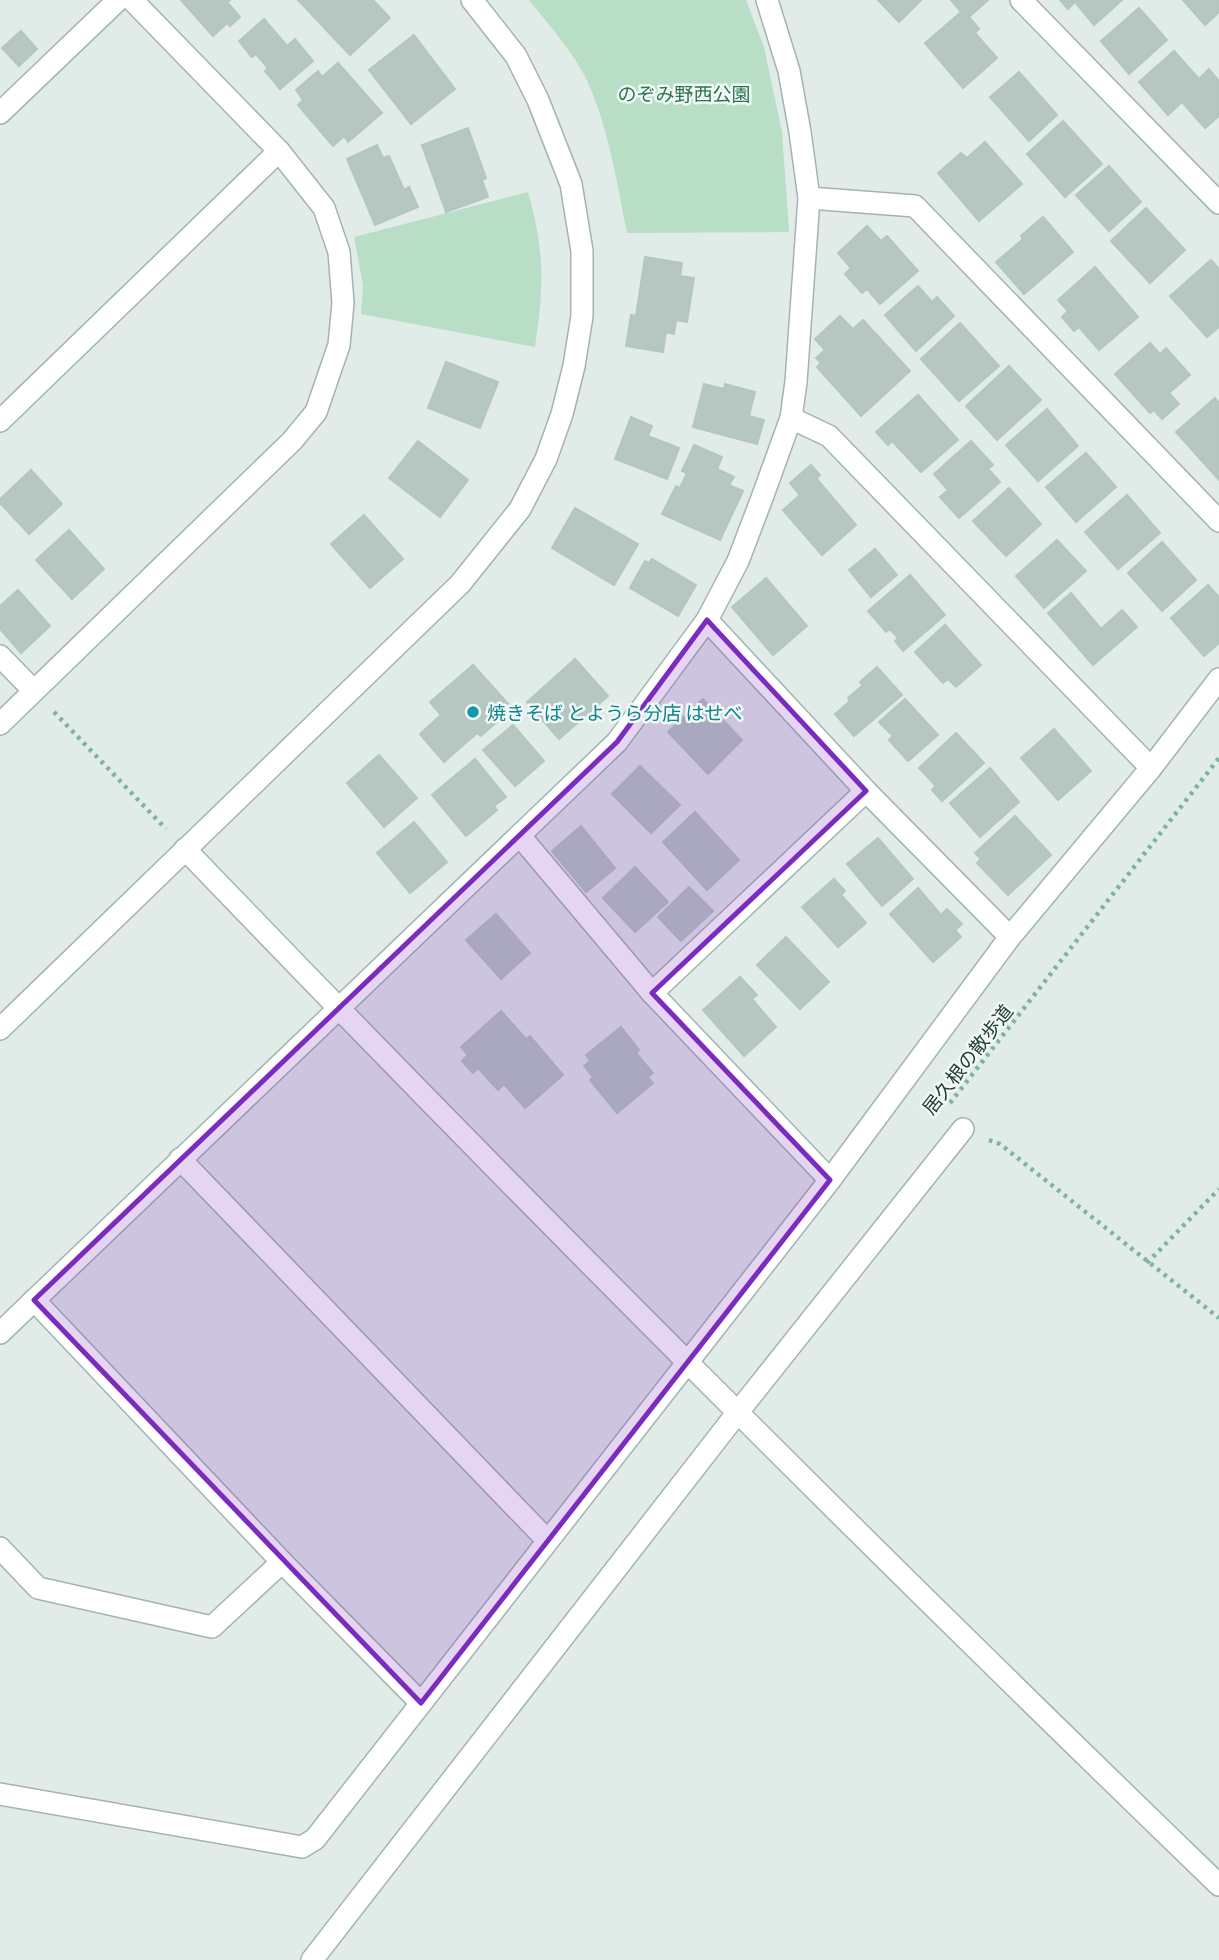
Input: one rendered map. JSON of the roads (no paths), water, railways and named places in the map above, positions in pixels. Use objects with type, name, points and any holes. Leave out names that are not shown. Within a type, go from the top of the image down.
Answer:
[{"type":"street","points":[[0,113],[118,0]]},
{"type":"street","points":[[0,724],[292,441],[316,412],[340,345],[343,303],[339,252],[324,208],[278,152],[132,0]]},
{"type":"street","points":[[0,1029],[460,584],[520,509],[546,459],[562,414],[574,366],[582,316],[582,251],[571,184],[538,100],[516,56],[472,0]]},
{"type":"street","points":[[0,1333],[617,742],[707,620],[738,561],[791,418],[809,198],[789,71],[767,0]]},
{"type":"street","points":[[1021,0],[1219,203]]},
{"type":"street","points":[[0,421],[278,152]]},
{"type":"street","points":[[809,198],[915,206],[1219,521]]},
{"type":"street","points":[[791,418],[829,436],[1151,768]]},
{"type":"street","points":[[707,620],[866,791],[1010,937]]},
{"type":"street","points":[[0,656],[34,691]]},
{"type":"street","points":[[0,1794],[302,1847],[315,1839],[830,1180],[1010,937],[1151,768],[1219,679]]},
{"type":"street","points":[[652,993],[866,791]]},
{"type":"street","points":[[520,836],[652,993],[830,1180]]},
{"type":"street","points":[[185,849],[687,1361],[1027,1699],[1219,1885]]},
{"type":"street","points":[[312,1960],[738,1412],[963,1129]]},
{"type":"street","points":[[180,1159],[547,1540]]},
{"type":"street","points":[[34,1300],[282,1562],[421,1703]]},
{"type":"street","points":[[0,1548],[38,1588],[212,1627],[282,1562]]},
{"type":"place","name":"焼きそば とようら分店 はせべ","points":[[473,712]]},
{"type":"park label","name":"のぞみ野西公園","points":[[684,93]]}]
